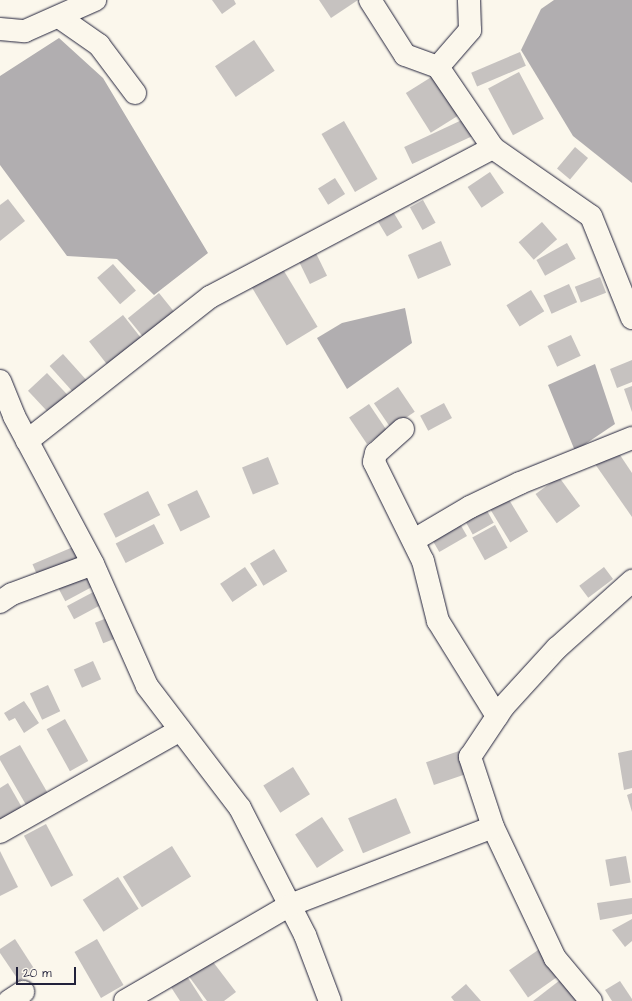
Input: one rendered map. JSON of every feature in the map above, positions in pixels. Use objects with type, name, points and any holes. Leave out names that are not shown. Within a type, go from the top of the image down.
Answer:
[{"type":"street","points":[[0,29],[25,31],[95,0]]},
{"type":"street","points":[[370,0],[405,55],[438,67],[493,148],[591,216],[625,277],[632,318]]},
{"type":"street","points":[[438,67],[470,30],[469,0]]},
{"type":"street","points":[[59,17],[99,45],[135,93]]},
{"type":"street","points":[[27,440],[210,297],[493,148]]},
{"type":"street","points":[[0,381],[27,440],[92,564],[147,686],[240,808],[305,935],[330,1001]]},
{"type":"street","points":[[403,430],[376,453],[374,462],[414,540],[428,579],[432,604],[438,621],[496,716]]},
{"type":"street","points":[[414,540],[470,507],[520,483],[632,438]]},
{"type":"street","points":[[0,602],[12,594],[92,564]]},
{"type":"street","points":[[591,1001],[555,958],[493,827],[470,757],[496,716],[557,648],[632,581]]},
{"type":"street","points":[[0,832],[180,730]]},
{"type":"street","points":[[125,1001],[290,905],[493,827]]},
{"type":"shaded area","points":[[554,0],[632,0],[632,183],[573,136],[521,50],[541,9]]},
{"type":"shaded area","points":[[59,38],[103,78],[208,253],[154,295],[117,259],[67,256],[0,165],[0,76]]},
{"type":"shaded area","points":[[405,308],[412,343],[347,389],[317,338],[342,323]]},
{"type":"shaded area","points":[[595,364],[615,424],[575,451],[548,385]]},
{"type":"building","points":[[212,0],[234,0],[236,4],[222,14]]},
{"type":"building","points":[[319,0],[358,0],[331,18]]},
{"type":"building","points":[[254,40],[275,71],[236,97],[215,66]]},
{"type":"building","points":[[520,52],[526,66],[477,87],[471,73]]},
{"type":"building","points":[[519,72],[544,119],[513,135],[488,88]]},
{"type":"building","points":[[433,76],[458,116],[431,133],[406,93]]},
{"type":"building","points":[[464,119],[472,136],[412,164],[404,147]]},
{"type":"building","points":[[344,121],[378,179],[355,192],[321,134]]},
{"type":"building","points":[[575,147],[588,158],[570,179],[557,168]]},
{"type":"building","points":[[490,172],[504,193],[482,208],[468,187]]},
{"type":"building","points":[[335,178],[345,194],[328,205],[318,189]]},
{"type":"building","points":[[8,199],[25,221],[0,241],[0,205]]},
{"type":"building","points":[[423,200],[436,223],[422,230],[410,207]]},
{"type":"building","points":[[389,205],[402,227],[387,237],[374,214]]},
{"type":"building","points":[[542,222],[557,239],[534,260],[519,242]]},
{"type":"building","points":[[441,241],[451,265],[418,279],[408,255]]},
{"type":"building","points":[[567,243],[576,259],[545,276],[536,260]]},
{"type":"building","points":[[313,247],[327,276],[310,284],[296,255]]},
{"type":"building","points":[[113,264],[136,290],[120,304],[97,278]]},
{"type":"building","points":[[281,266],[318,327],[287,345],[250,285]]},
{"type":"building","points":[[600,277],[606,293],[581,303],[575,287]]},
{"type":"building","points":[[569,284],[577,302],[552,314],[543,295]]},
{"type":"building","points":[[531,290],[544,311],[520,327],[506,305]]},
{"type":"building","points":[[159,293],[180,319],[149,344],[128,318]]},
{"type":"building","points":[[123,315],[143,341],[109,367],[89,341]]},
{"type":"building","points":[[571,335],[581,356],[557,367],[547,346]]},
{"type":"building","points":[[63,354],[91,385],[78,397],[50,366]]},
{"type":"building","points":[[632,360],[632,382],[617,388],[610,369]]},
{"type":"building","points":[[47,373],[70,398],[51,416],[28,391]]},
{"type":"building","points":[[632,386],[632,412],[624,389]]},
{"type":"building","points":[[398,387],[415,412],[391,428],[374,403]]},
{"type":"building","points":[[444,403],[452,418],[428,431],[420,416]]},
{"type":"building","points":[[369,404],[387,431],[367,444],[349,417]]},
{"type":"building","points":[[616,449],[632,473],[632,517],[595,464]]},
{"type":"building","points":[[268,457],[279,484],[253,494],[242,467]]},
{"type":"building","points":[[559,477],[580,506],[557,523],[536,494]]},
{"type":"building","points":[[197,490],[210,517],[180,531],[167,504]]},
{"type":"building","points":[[148,491],[160,515],[116,538],[103,514]]},
{"type":"building","points":[[505,493],[528,532],[510,542],[487,504]]},
{"type":"building","points":[[485,507],[494,523],[473,534],[464,519]]},
{"type":"building","points":[[456,517],[467,536],[439,552],[428,533]]},
{"type":"building","points":[[154,524],[164,544],[126,563],[116,544]]},
{"type":"building","points":[[495,525],[508,548],[485,560],[472,538]]},
{"type":"building","points":[[73,547],[81,566],[41,584],[32,564]]},
{"type":"building","points":[[274,549],[287,571],[263,586],[250,563]]},
{"type":"building","points":[[89,567],[98,584],[65,601],[56,584]]},
{"type":"building","points":[[245,567],[257,585],[232,602],[220,584]]},
{"type":"building","points":[[604,567],[613,579],[588,598],[579,586]]},
{"type":"building","points":[[97,590],[104,603],[74,619],[67,606]]},
{"type":"building","points":[[107,618],[115,638],[103,643],[95,623]]},
{"type":"building","points":[[93,661],[101,679],[82,688],[74,670]]},
{"type":"building","points":[[48,685],[60,711],[42,720],[30,693]]},
{"type":"building","points":[[24,701],[39,723],[24,733],[15,718],[9,721],[4,713]]},
{"type":"building","points":[[65,719],[88,761],[70,771],[47,729]]},
{"type":"building","points":[[20,745],[50,797],[29,810],[0,760],[0,756]]},
{"type":"building","points":[[462,750],[470,773],[434,785],[426,762]]},
{"type":"building","points":[[632,750],[632,788],[624,790],[618,753]]},
{"type":"building","points":[[293,767],[310,794],[280,813],[263,786]]},
{"type":"building","points":[[8,783],[24,811],[0,821],[0,788]]},
{"type":"building","points":[[632,793],[632,812],[627,795]]},
{"type":"building","points":[[396,798],[411,833],[363,853],[348,818]]},
{"type":"building","points":[[322,817],[344,851],[317,868],[295,834]]},
{"type":"building","points":[[46,824],[73,875],[51,887],[24,836]]},
{"type":"building","points":[[172,846],[191,877],[142,907],[123,877]]},
{"type":"building","points":[[0,851],[18,887],[0,896]]},
{"type":"building","points":[[626,856],[631,883],[610,886],[605,860]]},
{"type":"building","points":[[118,877],[139,909],[103,932],[83,900]]},
{"type":"building","points":[[632,898],[632,914],[600,920],[597,903]]},
{"type":"building","points":[[632,919],[632,941],[625,947],[612,930]]},
{"type":"building","points":[[15,939],[35,970],[19,981],[0,953],[0,949]]},
{"type":"building","points":[[97,939],[124,985],[101,998],[74,952]]},
{"type":"building","points":[[541,948],[560,975],[528,997],[509,970]]},
{"type":"building","points":[[207,954],[236,992],[224,1001],[207,1001],[185,971]]},
{"type":"building","points":[[183,970],[203,1001],[180,1001],[167,981]]},
{"type":"building","points":[[564,977],[582,1001],[533,1001]]},
{"type":"building","points":[[620,981],[632,1001],[612,1001],[605,990]]},
{"type":"building","points":[[466,984],[481,1001],[454,1001],[451,997]]}]
